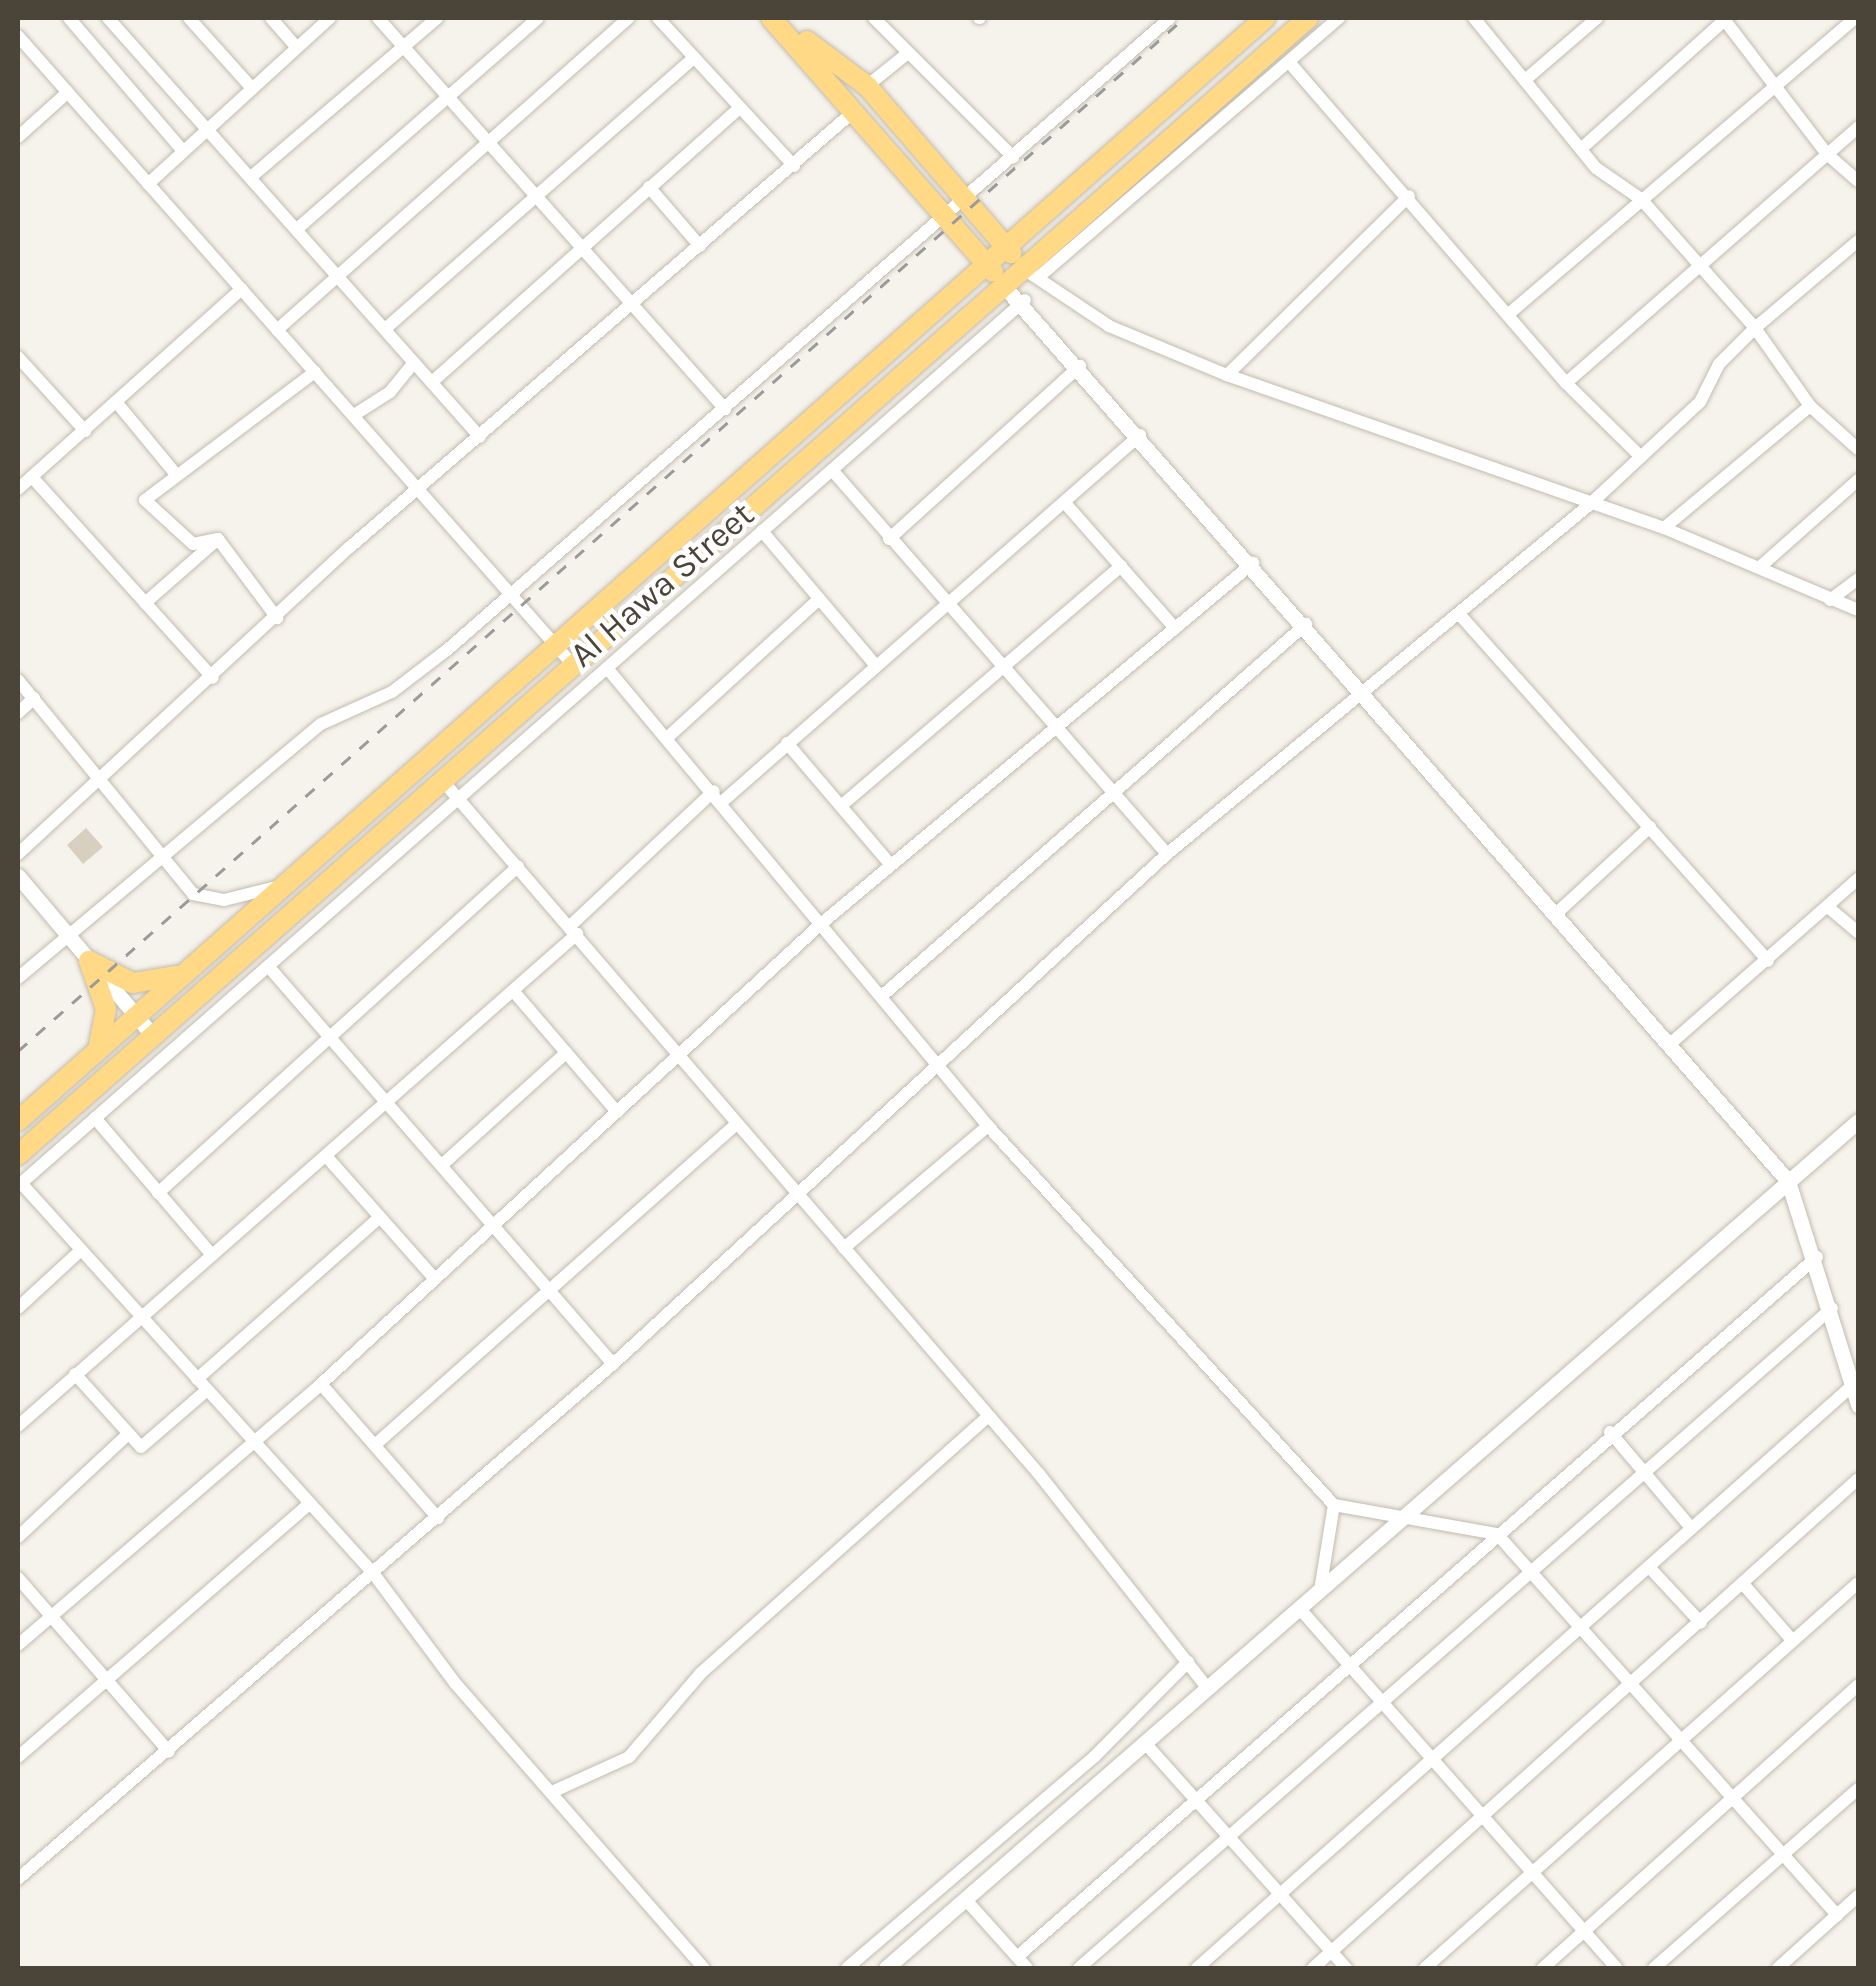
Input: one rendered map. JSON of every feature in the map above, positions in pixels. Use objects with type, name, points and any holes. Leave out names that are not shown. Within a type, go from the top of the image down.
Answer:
[{"type":"highway","name":"Al Hawa Street","points":[[18,1120],[292,882],[1265,18]]},
{"type":"highway","points":[[779,19],[818,54],[867,86],[960,200],[1031,271]]},
{"type":"highway","points":[[779,19],[853,112],[1004,284]]},
{"type":"highway","name":"Al Hawa Street","points":[[18,1155],[1004,284],[1031,271],[1316,21]]},
{"type":"highway","points":[[89,961],[133,982],[183,974]]},
{"type":"highway","points":[[89,961],[106,1010],[98,1050]]},
{"type":"street","points":[[69,18],[183,151]]},
{"type":"street","points":[[108,18],[480,437]]},
{"type":"street","points":[[189,18],[250,87]]},
{"type":"street","points":[[271,18],[296,47]]},
{"type":"street","points":[[148,184],[330,18]]},
{"type":"street","points":[[378,18],[726,408]]},
{"type":"street","points":[[251,177],[437,18]]},
{"type":"street","points":[[297,230],[538,18]]},
{"type":"street","points":[[277,330],[630,18]]},
{"type":"street","points":[[658,18],[794,166]]},
{"type":"street","points":[[874,18],[904,56],[1012,157]]},
{"type":"street","points":[[18,978],[72,940],[321,724],[392,692],[511,594],[726,408],[941,212],[1012,157],[1170,18]]},
{"type":"street","points":[[1339,18],[1316,21],[1290,62],[1031,271],[1060,297],[1110,326],[1226,374],[1588,506],[1664,528],[1858,610]]},
{"type":"street","points":[[1474,18],[1596,168],[1641,199],[1755,328],[1810,406],[1858,449]]},
{"type":"street","points":[[1525,80],[1598,18]]},
{"type":"street","points":[[1582,148],[1724,18],[1827,154],[1858,181]]},
{"type":"street","points":[[1510,312],[1856,18]]},
{"type":"street","points":[[18,36],[572,664]]},
{"type":"street","points":[[867,86],[904,56]]},
{"type":"street","points":[[386,329],[694,58]]},
{"type":"street","points":[[1290,62],[1510,312],[1566,383],[1641,457]]},
{"type":"street","points":[[18,137],[68,92]]},
{"type":"street","points":[[432,382],[740,108]]},
{"type":"street","points":[[18,854],[419,488],[853,112]]},
{"type":"street","points":[[1566,383],[1858,127]]},
{"type":"street","points":[[649,187],[700,246]]},
{"type":"street","points":[[1226,374],[1409,196]]},
{"type":"street","points":[[18,1879],[612,1364],[795,1193],[941,1066],[1167,854],[1588,506],[1700,402],[1719,364],[1755,328],[1858,240]]},
{"type":"street","points":[[1004,284],[1024,300],[1559,911],[1788,1181],[1832,1308],[1858,1405]]},
{"type":"street","points":[[18,489],[242,289]]},
{"type":"street","points":[[704,1968],[456,1684],[373,1573],[19,1185],[1024,300]]},
{"type":"street","points":[[18,358],[85,431]]},
{"type":"street","points":[[354,415],[390,392],[414,362]]},
{"type":"street","points":[[889,539],[1080,366]]},
{"type":"street","points":[[218,538],[192,544],[145,500],[315,372]]},
{"type":"street","points":[[118,403],[176,473]]},
{"type":"street","points":[[1664,528],[1810,406]]},
{"type":"street","points":[[18,1426],[210,1254],[515,993],[573,931],[718,796],[787,744],[1140,435]]},
{"type":"street","points":[[832,470],[1054,730],[1167,854]]},
{"type":"street","points":[[32,476],[212,678]]},
{"type":"street","points":[[1760,567],[1858,480]]},
{"type":"street","points":[[1065,503],[1176,628]]},
{"type":"street","points":[[762,531],[876,666]]},
{"type":"street","points":[[145,604],[218,538]]},
{"type":"street","points":[[218,538],[277,618]]},
{"type":"street","points":[[18,1645],[321,1384],[496,1225],[677,1052],[822,923],[1252,562]]},
{"type":"street","points":[[840,806],[1121,566]]},
{"type":"street","points":[[1830,600],[1858,579]]},
{"type":"street","points":[[668,737],[820,599]]},
{"type":"street","points":[[1460,614],[1768,961]]},
{"type":"street","points":[[883,995],[1306,624]]},
{"type":"street","points":[[607,668],[718,796],[988,1126],[1334,1506],[1405,1514],[1497,1534],[1837,1916]]},
{"type":"street","points":[[18,680],[103,777],[166,860],[205,898],[246,897],[292,882]]},
{"type":"street","points":[[18,713],[34,698]]},
{"type":"street","points":[[787,744],[891,865]]},
{"type":"street","points":[[442,780],[988,1416],[1208,1688]]},
{"type":"street","points":[[1559,911],[1650,827]]},
{"type":"street","points":[[158,1193],[334,1040],[518,866]]},
{"type":"street","points":[[18,876],[153,1036]]},
{"type":"street","points":[[1670,1044],[1858,878]]},
{"type":"street","points":[[1828,908],[1858,932]]},
{"type":"street","points":[[268,966],[496,1225],[612,1364]]},
{"type":"street","points":[[515,993],[616,1112]]},
{"type":"street","points":[[443,1164],[566,1053]]},
{"type":"street","points":[[95,1118],[210,1254]]},
{"type":"street","points":[[886,1968],[1858,1120]]},
{"type":"street","points":[[376,1444],[736,1124]]},
{"type":"street","points":[[844,1248],[988,1126]]},
{"type":"street","points":[[326,1156],[435,1280]]},
{"type":"street","points":[[197,1379],[380,1217]]},
{"type":"street","points":[[18,1308],[80,1251]]},
{"type":"street","points":[[1016,1957],[1352,1668],[1610,1432],[1816,1257]]},
{"type":"street","points":[[1079,1968],[1230,1840],[1832,1308]]},
{"type":"street","points":[[75,1374],[141,1448],[208,1390]]},
{"type":"street","points":[[321,1384],[438,1518]]},
{"type":"street","points":[[1197,1968],[1853,1386]]},
{"type":"street","points":[[552,1792],[629,1757],[701,1673],[988,1416]]},
{"type":"street","points":[[1610,1432],[1691,1528]]},
{"type":"street","points":[[18,1537],[128,1434]]},
{"type":"street","points":[[1313,1968],[1632,1687],[1858,1478]]},
{"type":"street","points":[[18,1757],[108,1683],[310,1503]]},
{"type":"street","points":[[1320,1591],[1334,1506]]},
{"type":"street","points":[[1649,1567],[1700,1623]]},
{"type":"street","points":[[18,1578],[169,1752]]},
{"type":"street","points":[[1426,1968],[1858,1583]]},
{"type":"street","points":[[1744,1585],[1792,1640]]},
{"type":"street","points":[[1300,1609],[1616,1968]]},
{"type":"street","points":[[847,1968],[1094,1757],[1188,1662]]},
{"type":"street","points":[[1543,1968],[1858,1685]]},
{"type":"street","points":[[1145,1743],[1346,1968]]},
{"type":"street","points":[[1654,1968],[1858,1789]]},
{"type":"street","points":[[1784,1967],[1858,1896]]},
{"type":"street","points":[[966,1900],[1027,1968]]},
{"type":"building","points":[[86,828],[103,847],[83,864],[67,845]]},
{"type":"railway","points":[[18,1051],[1184,18]]}]
